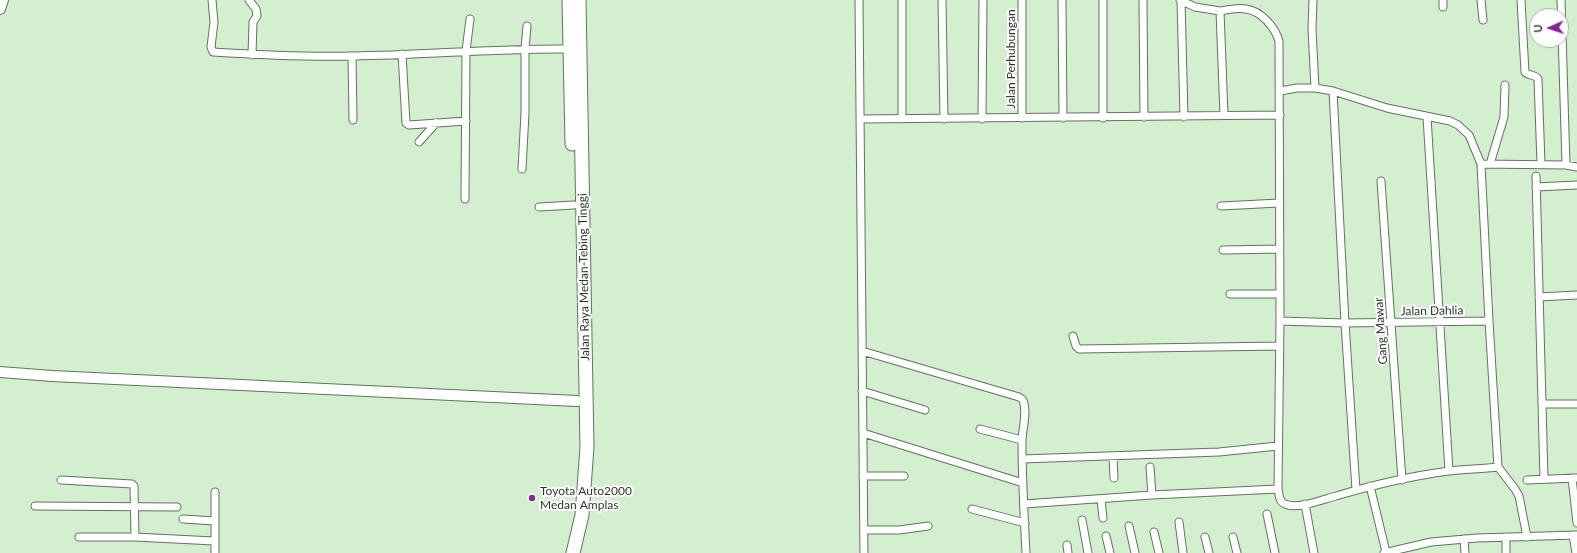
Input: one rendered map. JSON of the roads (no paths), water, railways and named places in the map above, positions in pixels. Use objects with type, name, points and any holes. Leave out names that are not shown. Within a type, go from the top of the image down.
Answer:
[{"type":"highway","name":"Jalan Raya Medan-Tebing Tinggi","points":[[565,553],[575,504],[577,472],[574,205],[569,0]]},
{"type":"highway","name":"Jalan Raya Medan-Tebing Tinggi","points":[[573,553],[582,515],[587,447],[579,0]]},
{"type":"street","points":[[0,9],[3,0]]},
{"type":"street","points":[[212,0],[214,22],[211,47],[212,52],[252,55],[352,56],[525,49],[570,49]]},
{"type":"street","points":[[249,0],[256,9],[257,16],[253,22],[252,55]]},
{"type":"street","points":[[859,0],[864,553]]},
{"type":"street","points":[[902,0],[902,119]]},
{"type":"street","points":[[942,0],[944,119]]},
{"type":"street","points":[[982,119],[983,0]]},
{"type":"street","name":"Jalan Perhubungan","points":[[1022,0],[1022,118]]},
{"type":"street","points":[[1062,0],[1063,118]]},
{"type":"street","points":[[1103,0],[1103,118]]},
{"type":"street","points":[[1143,0],[1144,117]]},
{"type":"street","points":[[1184,117],[1180,0],[1196,7],[1220,11],[1246,9],[1262,17],[1273,28],[1279,41],[1280,321],[1278,489],[1281,501],[1286,505],[1294,506],[1370,486],[1449,471],[1498,467]]},
{"type":"street","points":[[1313,0],[1312,29],[1315,88]]},
{"type":"street","points":[[1481,0],[1483,20]]},
{"type":"street","points":[[1521,0],[1525,72],[1535,76],[1538,79],[1541,164]]},
{"type":"street","points":[[1561,0],[1566,165]]},
{"type":"street","points":[[1220,11],[1224,116]]},
{"type":"street","points":[[465,199],[466,51],[470,19]]},
{"type":"street","points":[[522,169],[527,26]]},
{"type":"street","points":[[402,54],[405,122],[409,125],[466,121]]},
{"type":"street","points":[[352,56],[353,120]]},
{"type":"street","points":[[1490,164],[1504,117],[1505,85]]},
{"type":"street","points":[[1280,91],[1298,88],[1315,88],[1333,91],[1386,108],[1450,121],[1465,131],[1472,140],[1481,164],[1498,467],[1519,496],[1526,537]]},
{"type":"street","points":[[1333,91],[1345,323],[1356,490]]},
{"type":"street","points":[[860,119],[1103,118],[1280,115]]},
{"type":"street","points":[[1427,117],[1449,471]]},
{"type":"street","points":[[419,142],[436,123]]},
{"type":"street","points":[[1481,164],[1541,164],[1577,167]]},
{"type":"street","points":[[1536,176],[1544,479]]},
{"type":"street","name":"Gang Mawar","points":[[1381,180],[1402,480]]},
{"type":"street","points":[[1536,188],[1577,185]]},
{"type":"street","points":[[1221,206],[1279,204]]},
{"type":"street","points":[[539,207],[574,205]]},
{"type":"street","points":[[1223,250],[1279,249]]},
{"type":"street","points":[[1230,294],[1279,294]]},
{"type":"street","points":[[1539,297],[1577,295]]},
{"type":"street","name":"Jalan Dahlia","points":[[1280,321],[1345,323],[1489,320]]},
{"type":"street","points":[[1073,336],[1076,346],[1079,349],[1279,346]]},
{"type":"street","points":[[862,351],[1022,398],[1025,408],[1022,460],[1026,553]]},
{"type":"street","points":[[0,372],[577,401]]},
{"type":"street","points":[[862,391],[925,410]]},
{"type":"street","points":[[1542,404],[1577,404]]},
{"type":"street","points":[[980,429],[1022,440]]},
{"type":"street","points":[[863,433],[1023,483]]},
{"type":"street","points":[[1022,460],[1219,452],[1278,446]]},
{"type":"street","points":[[1113,457],[1114,478]]},
{"type":"street","points":[[1150,467],[1152,495]]},
{"type":"street","points":[[863,476],[904,476]]},
{"type":"street","points":[[1527,480],[1575,478],[1577,524]]},
{"type":"street","points":[[61,480],[132,484],[134,486],[135,537]]},
{"type":"street","points":[[1370,486],[1385,553],[1431,542],[1464,539],[1575,535],[1576,553]]},
{"type":"street","points":[[1024,504],[1152,495],[1278,489]]},
{"type":"street","points":[[215,492],[215,553]]},
{"type":"street","points":[[1101,499],[1103,518]]},
{"type":"street","points":[[1305,504],[1314,553]]},
{"type":"street","points":[[35,506],[177,506]]},
{"type":"street","points":[[972,509],[1024,524]]},
{"type":"street","points":[[1266,514],[1275,553]]},
{"type":"street","points":[[183,520],[215,521]]},
{"type":"street","points":[[1082,520],[1088,553]]},
{"type":"street","points":[[1179,522],[1183,553]]},
{"type":"street","points":[[864,530],[899,530],[928,526]]},
{"type":"street","points":[[1129,526],[1135,553]]},
{"type":"street","points":[[1154,532],[1159,553]]},
{"type":"street","points":[[1106,536],[1110,553]]},
{"type":"street","points":[[78,537],[135,537],[214,541]]},
{"type":"street","points":[[1205,537],[1209,553]]},
{"type":"street","points":[[1233,537],[1237,553]]},
{"type":"street","points":[[1506,538],[1506,553]]},
{"type":"street","points":[[1464,539],[1465,553]]},
{"type":"street","points":[[1067,545],[1068,553]]},
{"type":"place","name":"Toyota Auto2000 Medan Amplas","points":[[532,498]]}]
